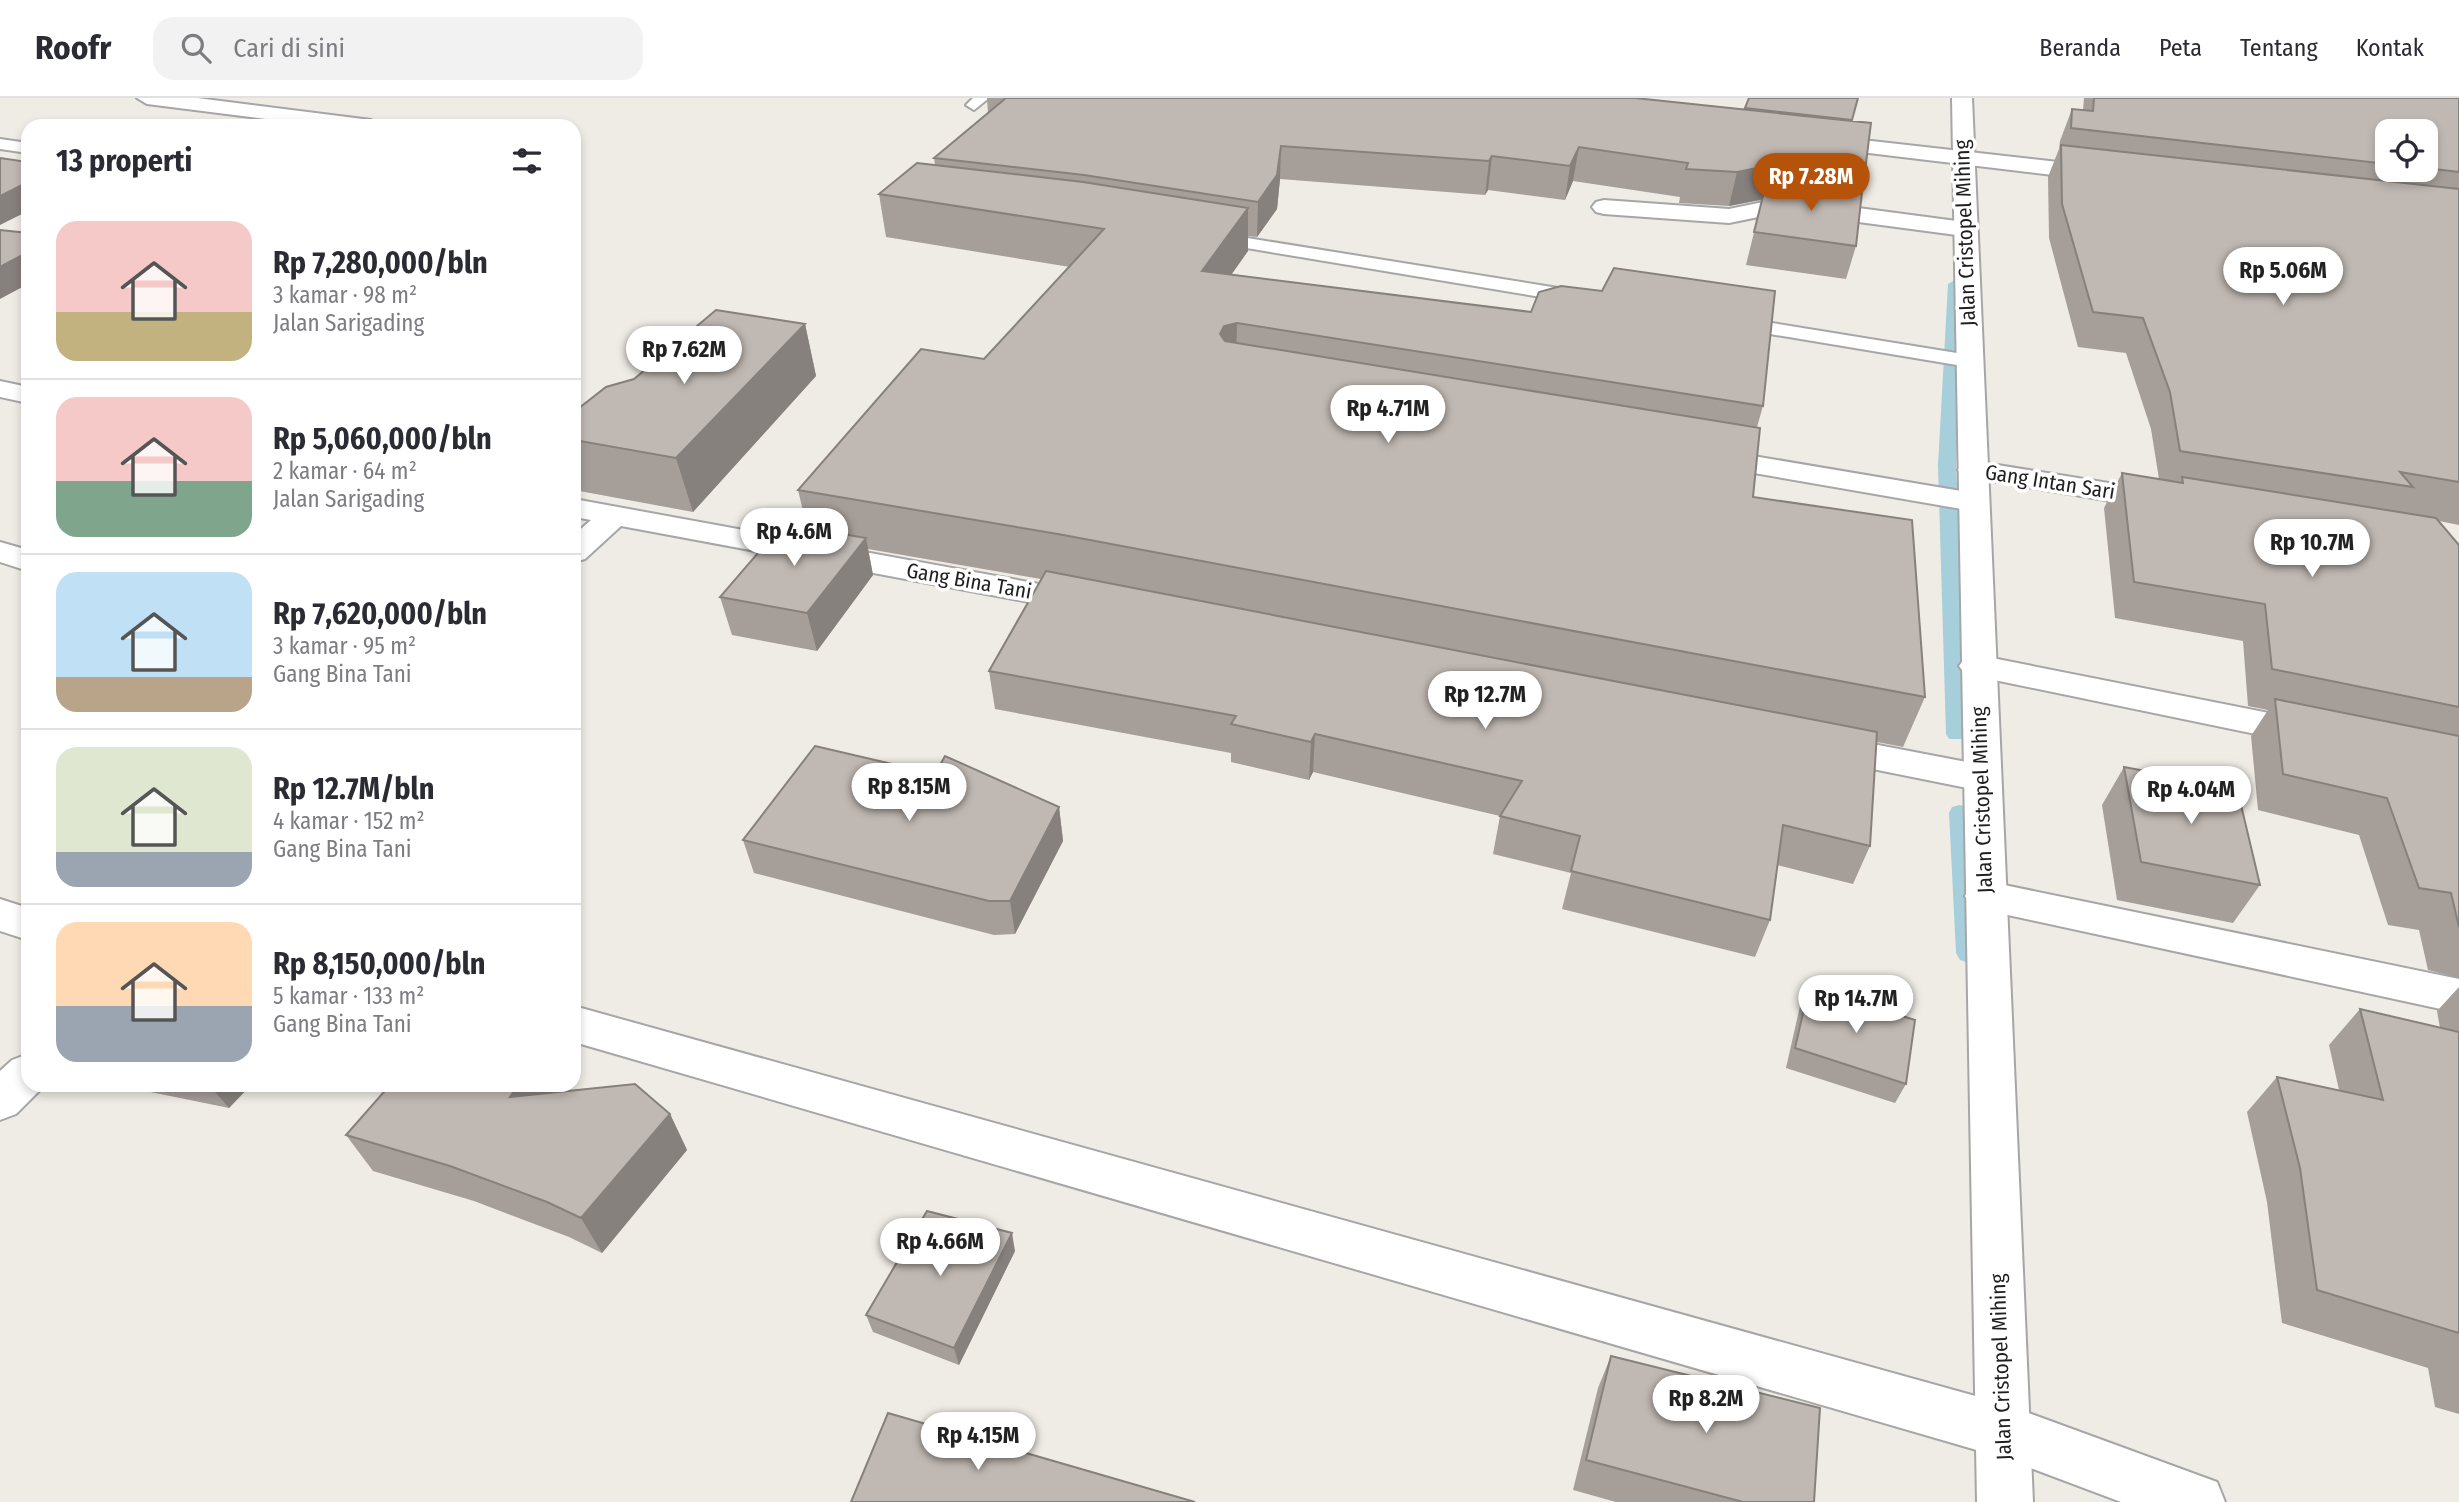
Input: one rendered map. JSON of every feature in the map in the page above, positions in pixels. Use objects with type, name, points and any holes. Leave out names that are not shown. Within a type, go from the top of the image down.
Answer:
[{"type":"street","points":[[147,98],[315,119]]},
{"type":"street","name":"Jalan Cristopel Mihing","points":[[1962,98],[1961,158],[2006,1502]]},
{"type":"street","points":[[1796,139],[2127,177]]},
{"type":"street","points":[[1604,207],[1730,216],[1783,205],[1964,229]]},
{"type":"street","points":[[0,389],[21,394]]},
{"type":"street","name":"Gang Intan Sari","points":[[1676,452],[1973,486],[2189,505]]},
{"type":"street","name":"Gang Bina Tani","points":[[581,509],[1118,608]]},
{"type":"street","points":[[581,546],[614,516]]},
{"type":"street","points":[[0,552],[21,559]]},
{"type":"street","points":[[1977,666],[2339,739]]},
{"type":"street","points":[[1793,741],[1982,778]]},
{"type":"street","points":[[1985,896],[2459,996]]},
{"type":"street","points":[[0,915],[21,922]]},
{"type":"street","points":[[581,1026],[2004,1431],[2197,1502]]},
{"type":"street","points":[[0,1100],[21,1080]]},
{"type":"lane","points":[[0,144],[21,147]]},
{"type":"lane","points":[[1194,235],[1602,301]]},
{"type":"lane","points":[[1712,319],[1969,361]]},
{"type":"building","points":[[1006,98],[1635,98],[1871,123],[1865,171],[1792,161],[1737,172],[1686,169],[1688,163],[1579,147],[1570,166],[1492,156],[1489,161],[1281,146],[1277,175],[1258,202],[1084,175],[934,158]]},
{"type":"building","points":[[1749,98],[1858,98],[1852,120],[1745,108]]},
{"type":"building","points":[[2094,98],[2459,98],[2459,172],[2438,169],[2438,119],[2375,119],[2375,163],[2071,128],[2072,109],[2093,111]]},
{"type":"building","points":[[2061,145],[2375,180],[2375,182],[2459,189],[2459,482],[2400,472],[2413,487],[2180,451],[2170,392],[2143,318],[2093,312],[2062,204]]},
{"type":"building","points":[[0,158],[21,161],[21,186],[0,196]]},
{"type":"building","points":[[917,163],[1083,182],[1248,208],[1202,271],[1531,312],[1539,292],[1561,286],[1602,291],[1614,268],[1775,291],[1763,406],[1237,323],[1224,326],[1220,334],[1225,341],[1760,428],[1753,497],[1912,520],[1925,697],[1058,534],[798,490],[921,349],[984,359],[1104,229],[879,194]]},
{"type":"building","points":[[1792,183],[1862,192],[1856,246],[1754,232],[1765,188]]},
{"type":"building","points":[[0,230],[21,232],[21,256],[0,267]]},
{"type":"building","points":[[716,310],[805,324],[676,458],[581,441],[581,407],[606,387],[634,379]]},
{"type":"building","points":[[2122,473],[2183,483],[2182,477],[2436,518],[2459,545],[2459,707],[2272,669],[2265,604],[2134,582]]},
{"type":"building","points":[[783,524],[866,538],[807,613],[720,597]]},
{"type":"building","points":[[1046,571],[1877,732],[1870,846],[1783,825],[1770,920],[1571,871],[1580,836],[1500,816],[1522,781],[1315,734],[1311,742],[1231,724],[1236,716],[989,671]]},
{"type":"building","points":[[2275,699],[2459,736],[2459,927],[2451,893],[2419,888],[2387,798],[2283,774]]},
{"type":"building","points":[[815,746],[935,774],[945,756],[1059,807],[1010,901],[989,901],[743,840]]},
{"type":"building","points":[[2124,767],[2237,788],[2260,885],[2141,862]]},
{"type":"building","points":[[1809,987],[1915,1020],[1906,1084],[1795,1048]]},
{"type":"building","points":[[2360,1009],[2459,1032],[2459,1333],[2317,1290],[2300,1168],[2277,1077],[2383,1100]]},
{"type":"building","points":[[635,1084],[670,1114],[581,1218],[547,1202],[450,1166],[346,1135],[384,1092],[513,1092],[510,1097],[581,1092],[581,1090]]},
{"type":"building","points":[[927,1211],[1012,1233],[954,1348],[866,1315]]},
{"type":"building","points":[[1611,1356],[1820,1408],[1814,1502],[1743,1502],[1586,1460]]},
{"type":"building","points":[[888,1413],[1195,1502],[851,1502]]},
{"type":"waterway","points":[[1955,284],[1947,465],[1957,734]]},
{"type":"waterway","points":[[1960,813],[1969,953]]}]
